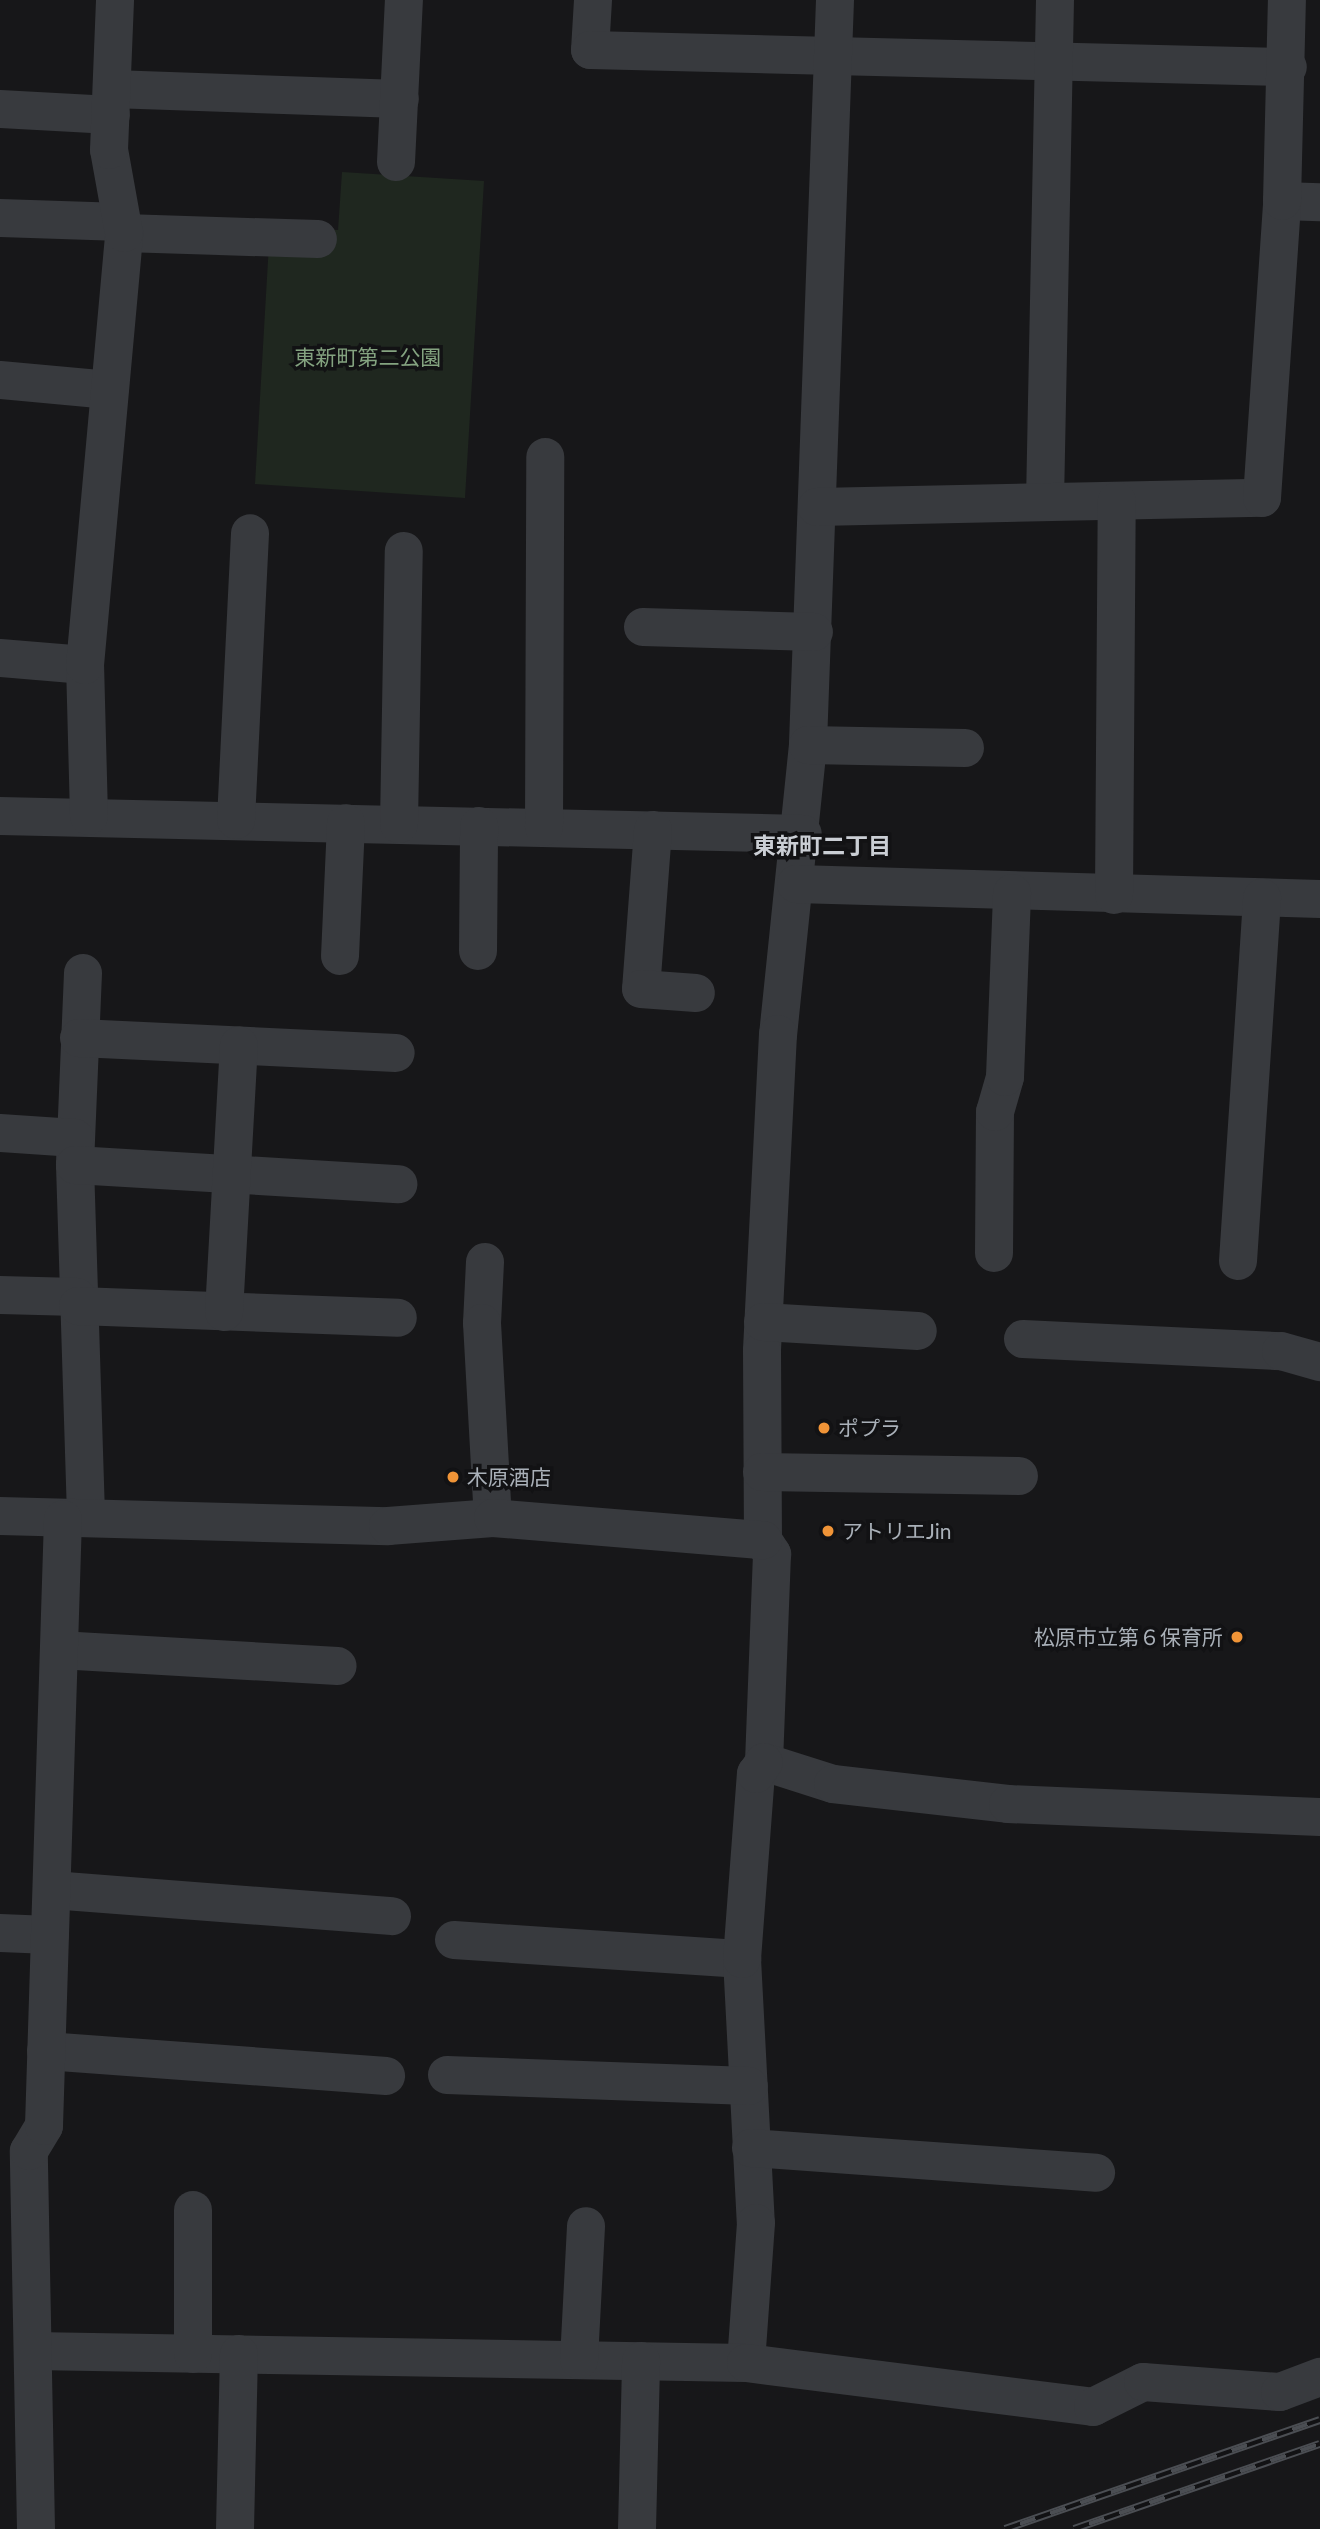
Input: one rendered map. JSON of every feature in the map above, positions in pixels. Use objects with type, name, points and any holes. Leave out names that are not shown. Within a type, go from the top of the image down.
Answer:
[{"type":"street","points":[[89,816],[85,665],[123,228],[109,150],[115,0]]},
{"type":"street","points":[[396,162],[404,0]]},
{"type":"street","points":[[593,0],[590,50],[1288,67]]},
{"type":"street","points":[[746,2363],[756,2223],[743,1959],[756,1774],[764,1762],[772,1554],[763,1540],[763,1322],[778,1034],[803,834],[808,745],[835,0]]},
{"type":"street","points":[[1045,502],[1055,0]]},
{"type":"street","points":[[817,507],[1262,498],[1282,201],[1288,67],[1287,0]]},
{"type":"street","points":[[0,108],[111,102],[400,99]]},
{"type":"street","points":[[1282,201],[1320,202]]},
{"type":"street","points":[[0,218],[318,239]]},
{"type":"street","points":[[0,380],[110,390]]},
{"type":"street","points":[[544,827],[545,457]]},
{"type":"street","points":[[1114,895],[1117,500]]},
{"type":"street","points":[[236,820],[250,533]]},
{"type":"street","points":[[399,824],[404,551]]},
{"type":"street","points":[[643,627],[814,632]]},
{"type":"street","points":[[0,658],[85,665]]},
{"type":"street","points":[[808,745],[965,748]]},
{"type":"street","points":[[0,817],[89,816],[803,834]]},
{"type":"street","points":[[340,956],[346,823]]},
{"type":"street","points":[[478,951],[479,826]]},
{"type":"street","points":[[653,830],[641,989],[696,993]]},
{"type":"street","points":[[796,884],[1012,893],[1320,900]]},
{"type":"street","points":[[994,1253],[995,1112],[1006,1077],[1012,893]]},
{"type":"street","points":[[1238,1261],[1262,898]]},
{"type":"street","points":[[36,2529],[33,2351],[14,2155],[44,2126],[59,1650],[75,1518],[78,1301],[75,1151],[83,973]]},
{"type":"street","points":[[79,1038],[396,1053]]},
{"type":"street","points":[[225,1311],[230,1174],[239,1045]]},
{"type":"street","points":[[0,1133],[75,1151],[230,1174],[398,1184]]},
{"type":"street","points":[[485,1262],[482,1323],[493,1518]]},
{"type":"street","points":[[0,1295],[225,1311],[398,1318]]},
{"type":"street","points":[[763,1322],[918,1331]]},
{"type":"street","points":[[1023,1339],[1281,1351],[1320,1362]]},
{"type":"street","points":[[762,1472],[1019,1476]]},
{"type":"street","points":[[0,1516],[388,1527],[493,1518],[763,1540]]},
{"type":"street","points":[[59,1650],[338,1666]]},
{"type":"street","points":[[764,1762],[833,1784],[1008,1804],[1320,1817]]},
{"type":"street","points":[[52,1890],[392,1916]]},
{"type":"street","points":[[0,1933],[50,1935]]},
{"type":"street","points":[[454,1940],[743,1959]]},
{"type":"street","points":[[46,2051],[386,2076]]},
{"type":"street","points":[[447,2076],[749,2086]]},
{"type":"street","points":[[751,2148],[1096,2173]]},
{"type":"street","points":[[193,2210],[193,2354]]},
{"type":"street","points":[[579,2360],[586,2226]]},
{"type":"street","points":[[33,2351],[746,2363],[1093,2407],[1143,2382],[1280,2392],[1320,2377]]},
{"type":"street","points":[[235,2529],[239,2354]]},
{"type":"street","points":[[637,2529],[640,2361]]},
{"type":"green space","name":"東新町第二公園","points":[[342,172],[484,181],[465,498],[255,484],[270,226],[338,230]]},
{"type":"railway","points":[[1005,2529],[1320,2420]]},
{"type":"railway","points":[[1074,2529],[1320,2444]]},
{"type":"place","name":"ポプラ","points":[[824,1428]]},
{"type":"place","name":"木原酒店","points":[[453,1477]]},
{"type":"place","name":"アトリエJin","points":[[828,1531]]},
{"type":"place","name":"松原市立第６保育所","points":[[1237,1637]]},
{"type":"district","name":"東新町二丁目","points":[[822,845]]}]
